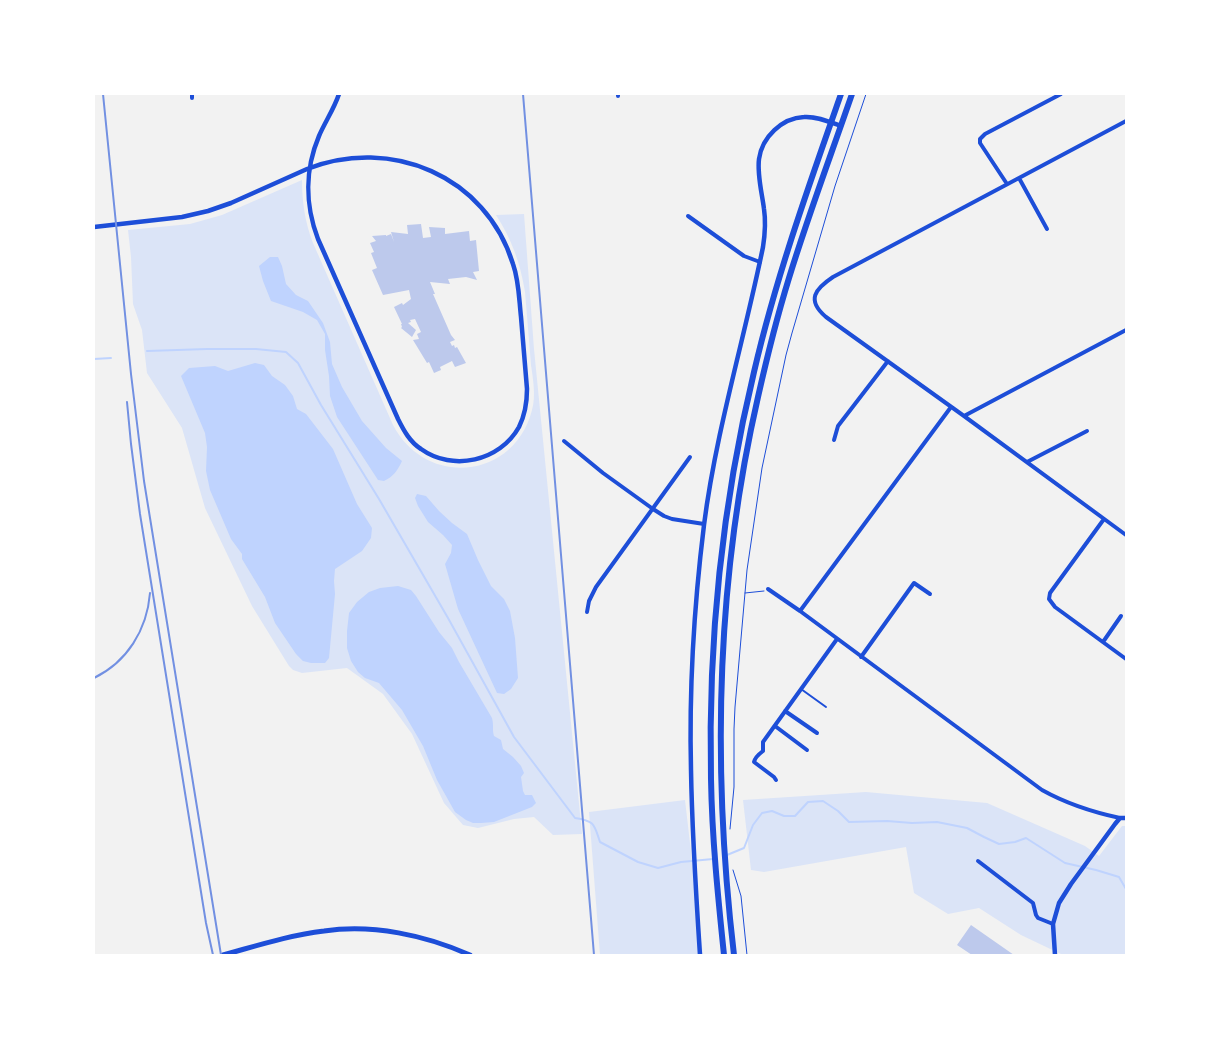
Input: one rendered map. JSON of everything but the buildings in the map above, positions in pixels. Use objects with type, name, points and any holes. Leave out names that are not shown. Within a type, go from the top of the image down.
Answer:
[{"type":"highway","points":[[724,955],[716,876],[710,751],[712,668],[720,561],[746,404],[767,322],[797,222],[841,94]]},
{"type":"highway","points":[[734,955],[726,876],[727,835],[720,735],[722,661],[738,500],[758,398],[774,330],[807,222],[852,94]]},
{"type":"main road","points":[[223,955],[307,933],[352,929],[378,930],[420,937],[459,953],[470,955]]},
{"type":"street","points":[[94,227],[182,217],[208,211],[231,203],[286,178],[316,165],[358,157],[394,159],[420,166],[447,179],[471,197],[486,213],[509,252],[518,282],[527,389],[526,403],[519,427],[504,446],[493,453],[482,458],[466,461],[449,461],[420,449],[410,440],[403,430],[320,244],[311,217],[308,188],[312,160],[314,149],[339,94]]},
{"type":"street","points":[[1007,184],[980,143],[981,138],[1061,94]]},
{"type":"street","points":[[700,955],[691,770],[691,684],[694,627],[704,524],[714,464],[766,231],[759,159],[771,134],[779,126],[794,118],[804,116],[822,119],[841,126]]},
{"type":"street","points":[[1126,121],[833,277],[819,288],[814,298],[816,305],[823,315],[1126,535]]},
{"type":"street","points":[[1019,178],[1047,229]]},
{"type":"street","points":[[688,216],[744,256],[760,262]]},
{"type":"street","points":[[964,416],[1126,330]]},
{"type":"street","points":[[834,440],[838,426],[888,361]]},
{"type":"street","points":[[800,611],[951,407]]},
{"type":"street","points":[[1027,462],[1086,431]]},
{"type":"street","points":[[564,441],[603,473],[664,516],[704,524]]},
{"type":"street","points":[[588,612],[589,600],[592,594],[690,457]]},
{"type":"street","points":[[1104,519],[1050,592],[1049,599],[1055,607],[1126,659]]},
{"type":"street","points":[[861,657],[914,583],[930,594]]},
{"type":"street","points":[[768,589],[1042,790],[1080,808],[1126,818]]},
{"type":"street","points":[[1103,642],[1121,616]]},
{"type":"street","points":[[776,780],[754,762],[756,756],[763,751],[763,742],[837,639]]},
{"type":"street","points":[[785,711],[817,734]]},
{"type":"street","points":[[775,726],[807,750]]},
{"type":"street","points":[[1055,955],[1053,924],[1059,903],[1120,818]]},
{"type":"street","points":[[978,861],[1031,901],[1038,918],[1053,924]]},
{"type":"lane","points":[[801,689],[826,707]]},
{"type":"path","points":[[727,835],[734,787],[734,722],[745,593],[756,506],[768,441],[786,355],[835,186],[866,94]]},
{"type":"path","points":[[745,593],[761,592],[768,589]]},
{"type":"path","points":[[732,866],[741,896],[747,955]]},
{"type":"shaded area","points":[[302,180],[304,212],[313,243],[393,425],[408,445],[426,459],[447,466],[468,467],[489,462],[507,451],[522,433],[532,410],[534,388],[525,292],[515,252],[507,233],[496,215],[524,214],[534,349],[582,834],[553,835],[534,817],[514,819],[478,828],[463,825],[444,803],[412,734],[383,694],[347,668],[302,673],[293,670],[289,666],[252,606],[205,508],[182,428],[147,373],[142,330],[133,304],[128,230],[190,224],[222,215]]},
{"type":"shaded area","points":[[866,792],[987,803],[1085,846],[1099,856],[1122,826],[1126,826],[1126,955],[1063,955],[1021,935],[979,908],[948,914],[914,893],[906,847],[764,872],[751,870],[743,800]]},
{"type":"shaded area","points":[[685,800],[703,955],[600,955],[589,812]]},
{"type":"water","points":[[270,257],[278,257],[286,284],[296,295],[308,301],[323,323],[330,342],[332,364],[342,387],[362,421],[386,448],[402,461],[395,473],[384,481],[378,480],[337,417],[330,396],[325,334],[317,320],[303,312],[271,301],[259,266]]},
{"type":"water","points":[[255,363],[264,365],[272,376],[285,385],[293,396],[297,409],[306,414],[333,449],[357,504],[372,528],[371,538],[362,551],[335,569],[335,594],[329,658],[325,663],[303,661],[296,654],[275,623],[265,597],[242,559],[242,554],[231,539],[210,490],[206,471],[207,447],[205,433],[181,376],[189,368],[215,366],[228,371]]},
{"type":"water","points":[[417,494],[426,496],[439,511],[467,534],[491,586],[504,599],[510,611],[515,638],[518,678],[511,689],[504,694],[497,693],[458,609],[445,564],[451,553],[452,545],[428,522],[418,506],[415,498]]},
{"type":"water","points":[[398,586],[411,590],[452,648],[492,718],[494,736],[501,740],[503,749],[521,766],[524,773],[521,777],[523,791],[525,795],[532,795],[536,803],[532,807],[494,822],[481,823],[473,823],[455,812],[437,780],[423,746],[402,710],[379,683],[365,678],[358,672],[351,661],[347,648],[349,613],[357,602],[369,592],[380,588]]},
{"type":"waterway","points":[[147,351],[256,349],[286,352],[298,363],[321,405],[379,499],[514,737],[575,818],[586,820],[593,824],[600,842],[638,862],[658,868],[681,862],[713,859]]},
{"type":"waterway","points":[[94,359],[111,358]]},
{"type":"waterway","points":[[727,855],[744,848],[753,825],[762,813],[772,811],[784,816],[795,816],[808,802],[823,801],[838,811],[849,822],[937,822],[967,828],[999,844],[1015,842],[1026,838],[1065,863],[1119,877],[1126,889]]},
{"type":"railway","points":[[103,94],[131,374],[144,481],[221,955]]},
{"type":"railway","points":[[523,94],[594,955]]},
{"type":"railway","points":[[127,402],[140,514],[206,923],[213,955]]},
{"type":"railway","points":[[94,678],[116,663],[133,643],[145,620],[150,593]]}]
